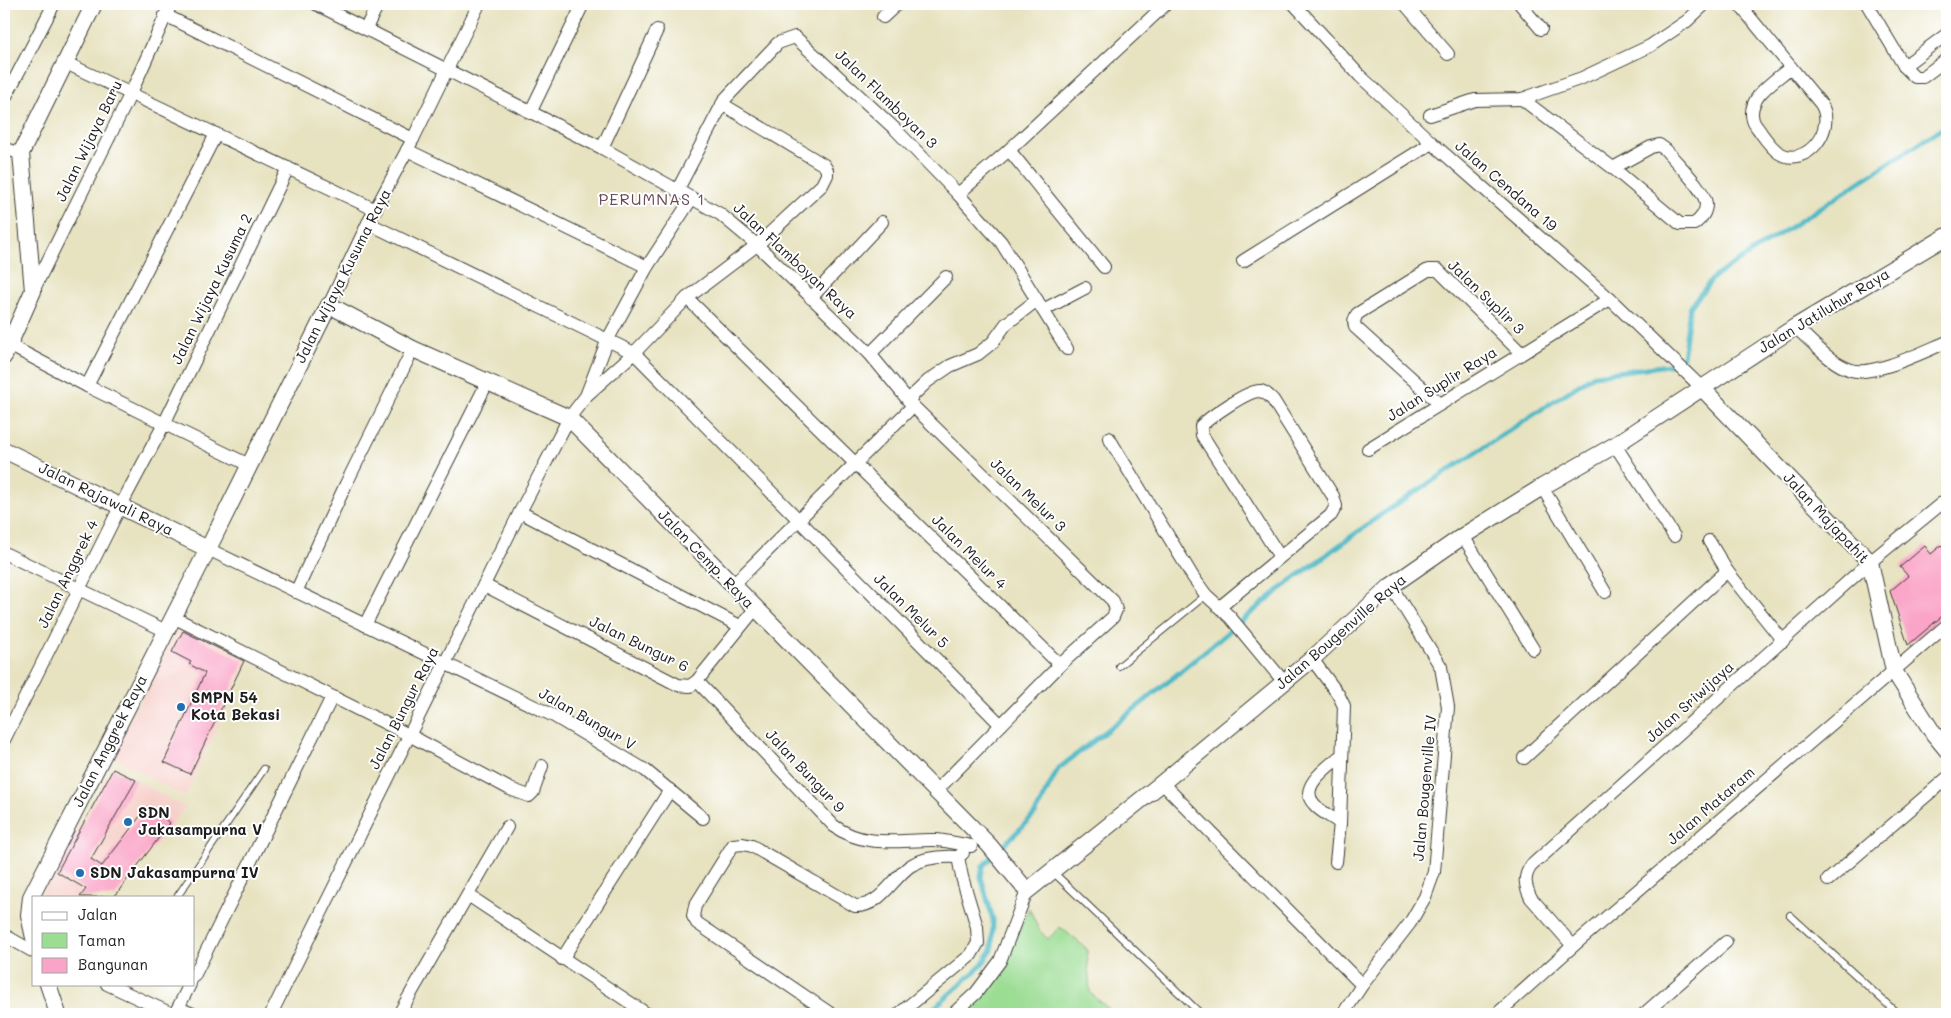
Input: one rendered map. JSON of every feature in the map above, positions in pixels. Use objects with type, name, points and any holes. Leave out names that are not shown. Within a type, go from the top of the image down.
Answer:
[{"type":"street","points":[[4,100],[54,4]]},
{"type":"street","points":[[94,4],[66,63],[11,151],[33,291],[6,350],[87,386],[249,465]]},
{"type":"street","name":"Jalan Wijaya Baru","points":[[33,291],[130,95],[171,4]]},
{"type":"street","name":"Jalan Flamboyan Raya","points":[[316,4],[602,148],[720,214],[757,245],[870,354],[911,403]]},
{"type":"street","points":[[366,28],[378,4]]},
{"type":"street","name":"Jalan Wijaya Kusuma Raya","points":[[208,549],[368,223],[410,144],[479,4]]},
{"type":"street","points":[[530,113],[583,4]]},
{"type":"street","points":[[882,17],[896,4]]},
{"type":"street","points":[[958,194],[1010,150],[1166,4]]},
{"type":"street","name":"Jalan Cendana 19","points":[[1294,4],[1360,76],[1432,143],[1610,299],[1702,388]]},
{"type":"street","points":[[1404,4],[1448,54]]},
{"type":"street","points":[[1520,4],[1542,29]]},
{"type":"street","points":[[1430,115],[1475,100],[1522,99],[1582,78],[1650,46],[1687,21],[1705,4]]},
{"type":"street","points":[[1739,4],[1791,67],[1821,104],[1824,109],[1826,119],[1823,136],[1817,144],[1796,156],[1779,153],[1753,122],[1752,115],[1753,107],[1761,93],[1791,67]]},
{"type":"street","points":[[1867,4],[1904,66],[1915,77],[1919,78],[1947,59]]},
{"type":"street","points":[[165,16],[647,267]]},
{"type":"street","points":[[602,148],[657,30]]},
{"type":"street","points":[[1904,66],[1947,34]]},
{"type":"street","name":"Jalan Flamboyan 3","points":[[677,191],[722,104],[738,84],[778,43],[795,37],[888,122],[958,194],[1001,242],[1067,349]]},
{"type":"street","points":[[66,63],[376,210]]},
{"type":"street","points":[[1522,99],[1613,168],[1680,224],[1694,224],[1703,215],[1706,206],[1702,193],[1666,150],[1659,145],[1650,147],[1613,168]]},
{"type":"street","points":[[586,396],[634,352],[687,298],[757,245],[822,185],[827,175],[824,165],[722,104]]},
{"type":"street","points":[[87,386],[216,134]]},
{"type":"street","points":[[1243,261],[1432,143]]},
{"type":"street","points":[[1010,150],[1104,267]]},
{"type":"street","name":"Jalan Wijaya Kusuma 2","points":[[164,424],[288,168]]},
{"type":"street","points":[[586,396],[608,339],[647,267],[692,198]]},
{"type":"street","points":[[811,298],[882,222]]},
{"type":"street","name":"Jalan Melur 5","points":[[368,223],[634,352],[1001,725]]},
{"type":"street","name":"Jalan Jatiluhur Raya","points":[[1702,388],[1795,327],[1947,236]]},
{"type":"street","name":"Jalan Suplir 3","points":[[1440,404],[1355,327],[1354,321],[1357,314],[1428,270],[1438,270],[1521,354]]},
{"type":"street","points":[[870,354],[946,277]]},
{"type":"street","points":[[733,585],[855,463],[911,403],[928,381],[950,366],[978,354],[993,342],[1006,324],[1040,305],[1085,288]]},
{"type":"street","name":"Jalan Melur 4","points":[[687,298],[1060,665]]},
{"type":"street","name":"Jalan Suplir Raya","points":[[1368,449],[1610,299]]},
{"type":"street","name":"Jalan Cemp. Raya","points":[[329,305],[412,349],[569,418],[935,792],[980,843],[1006,863],[1028,891]]},
{"type":"street","points":[[1795,327],[1828,357],[1852,370],[1865,370],[1891,365],[1947,342]]},
{"type":"street","points":[[296,592],[412,349]]},
{"type":"street","points":[[365,625],[487,383]]},
{"type":"street","name":"Jalan Bougenville Raya","points":[[1028,891],[1312,659],[1391,586],[1463,536],[1615,445],[1702,388]]},
{"type":"street","name":"Jalan Majapahit","points":[[1702,388],[1870,562],[1894,671],[1933,733],[1947,750]]},
{"type":"street","points":[[1220,608],[1332,515],[1336,506],[1333,496],[1273,400],[1267,393],[1258,391],[1244,396],[1207,420],[1201,426],[1202,435],[1280,557]]},
{"type":"street","name":"Jalan Bungur Raya","points":[[271,1014],[520,512],[569,418],[586,396]]},
{"type":"street","name":"Jalan Melur 3","points":[[911,403],[1114,601],[1116,610],[1113,617],[1060,665]]},
{"type":"street","name":"Jalan Anggrek 4","points":[[4,740],[120,507],[164,424]]},
{"type":"street","points":[[1109,438],[1193,577],[1206,595],[1230,617],[1284,682]]},
{"type":"street","points":[[1615,445],[1674,536]]},
{"type":"street","name":"Jalan Rajawali Raya","points":[[4,450],[208,549]]},
{"type":"street","points":[[1542,487],[1605,592]]},
{"type":"street","name":"Jalan Sriwijaya","points":[[1573,946],[1526,890],[1526,873],[1536,861],[1870,562],[1947,499]]},
{"type":"street","points":[[520,512],[740,626]]},
{"type":"street","points":[[1463,536],[1533,649]]},
{"type":"street","points":[[1709,541],[1727,571],[1782,641]]},
{"type":"street","name":"Jalan Bungur V","points":[[208,549],[554,716],[644,770],[703,818]]},
{"type":"street","name":"Jalan Anggrek Raya","points":[[32,929],[29,915],[31,897],[208,549]]},
{"type":"street","points":[[5,555],[79,589],[169,624],[332,696],[510,789],[525,795],[529,796],[532,792],[542,766]]},
{"type":"street","points":[[1524,758],[1727,571]]},
{"type":"street","name":"Jalan Bungur 6","points":[[484,585],[678,685],[690,686],[697,681],[755,609]]},
{"type":"street","name":"Jalan Bougenville IV","points":[[1343,1014],[1362,985],[1410,924],[1425,897],[1434,872],[1448,707],[1441,666],[1391,586]]},
{"type":"street","name":"Jalan Mataram","points":[[1497,1014],[1573,946],[1947,625]]},
{"type":"street","points":[[1312,659],[1338,694],[1344,706],[1340,823],[1336,862]]},
{"type":"street","points":[[935,792],[1060,665]]},
{"type":"street","name":"Jalan Bungur 9","points":[[697,681],[834,826],[847,835],[873,841],[937,840],[980,843]]},
{"type":"street","points":[[195,974],[332,696]]},
{"type":"street","points":[[1340,823],[1313,804],[1310,796],[1311,786],[1315,777],[1342,755]]},
{"type":"street","points":[[1828,880],[1947,778]]},
{"type":"street","points":[[1162,783],[1362,985]]},
{"type":"street","points":[[562,959],[670,790]]},
{"type":"street","points":[[399,1014],[507,827]]},
{"type":"street","points":[[831,1014],[697,923],[693,916],[695,906],[732,845],[743,844],[752,846],[855,906],[865,906],[873,902],[910,866],[926,858],[958,857],[980,843]]},
{"type":"street","points":[[899,1014],[971,954],[978,943],[977,927],[958,857]]},
{"type":"street","points":[[953,1014],[976,993],[1000,961],[1028,891]]},
{"type":"street","points":[[468,895],[647,1014]]},
{"type":"street","points":[[4,935],[32,951]]},
{"type":"street","points":[[1644,1014],[1726,942]]},
{"type":"street","points":[[49,986],[58,1014]]},
{"type":"street","points":[[115,986],[175,1012],[193,1014]]},
{"type":"street","points":[[175,1012],[189,986]]},
{"type":"lane","points":[[1118,666],[1206,595]]},
{"type":"lane","points":[[178,896],[264,769]]},
{"type":"lane","points":[[1052,871],[1201,1014]]},
{"type":"lane","points":[[1790,914],[1898,1014]]},
{"type":"shaded area","name":"SMPN 54 Kota Bekasi","points":[[180,624],[249,658],[185,797],[112,756]]},
{"type":"shaded area","name":"SDN Jakasampurna V","points":[[112,767],[185,807],[125,885],[93,858],[91,860],[124,886],[117,896],[41,896]]},
{"type":"green space","points":[[1029,908],[1039,930],[1048,939],[1060,927],[1087,949],[1090,993],[1115,1014],[962,1014],[1001,974]]},
{"type":"building","points":[[1942,545],[1947,552],[1947,612],[1908,645],[1890,591],[1908,576],[1900,567],[1925,546],[1931,554]]},
{"type":"building","points":[[183,631],[244,661],[190,774],[164,762],[205,673],[189,664],[191,662],[172,652]]},
{"type":"building","name":"SDN Jakasampurna V","points":[[113,769],[136,780],[91,859],[102,866],[148,806],[170,823],[115,896],[81,896],[86,889],[57,872]]},
{"type":"waterway","points":[[927,1014],[980,967],[992,950],[993,920],[981,877],[983,866],[1035,814],[1058,769],[1147,699],[1284,586],[1382,514],[1594,375],[1676,364],[1683,358],[1690,307],[1714,277],[1947,125]]},
{"type":"place","name":"SMPN 54 Kota Bekasi","points":[[181,707]]},
{"type":"place","name":"SDN Jakasampurna V","points":[[128,822]]},
{"type":"place","name":"SDN Jakasampurna IV","points":[[80,873]]},
{"type":"district","name":"PERUMNAS 1","points":[[652,199]]}]
